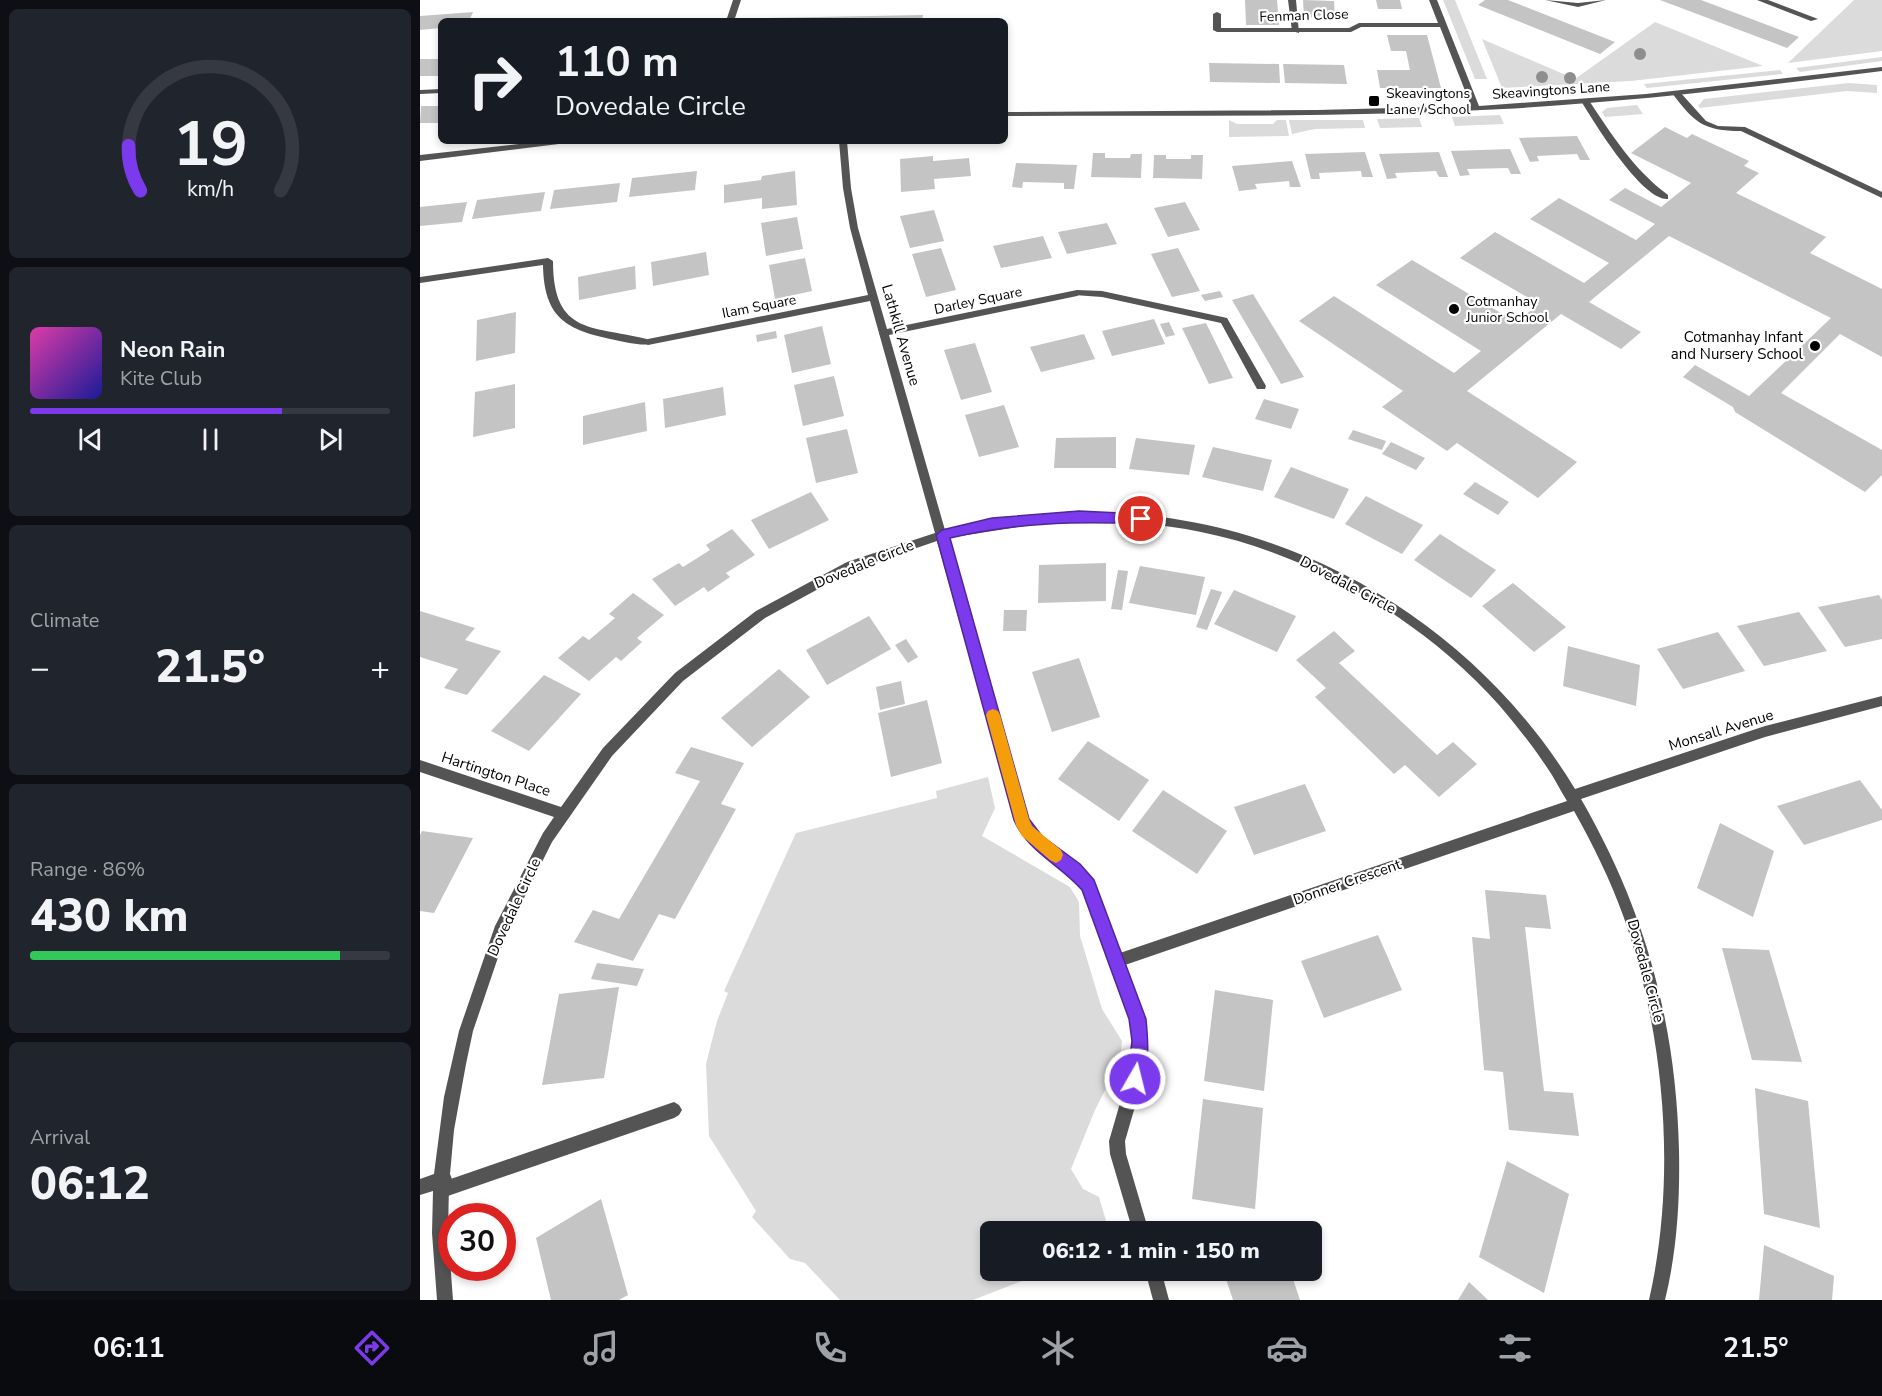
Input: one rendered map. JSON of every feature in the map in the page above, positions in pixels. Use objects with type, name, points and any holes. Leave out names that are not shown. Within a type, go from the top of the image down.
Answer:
[{"type":"street","points":[[731,18],[737,0]]},
{"type":"street","points":[[1292,0],[1296,31]]},
{"type":"street","points":[[1434,0],[1476,108]]},
{"type":"street","points":[[1549,0],[1578,5],[1602,0]]},
{"type":"street","points":[[1761,0],[1814,19]]},
{"type":"street","name":"Fenman Close","points":[[1217,14],[1217,30],[1351,30],[1359,25],[1443,25]]},
{"type":"street","name":"Skeavingtons Lane","points":[[1008,114],[1476,108],[1676,93],[1882,69]]},
{"type":"street","points":[[1861,72],[1882,77]]},
{"type":"street","points":[[420,92],[438,91]]},
{"type":"street","points":[[1676,93],[1701,124],[1719,129],[1742,129],[1882,195]]},
{"type":"street","points":[[1586,101],[1629,167],[1649,187],[1665,197]]},
{"type":"street","points":[[420,158],[541,144]]},
{"type":"street","name":"Lathkill Avenue","points":[[843,144],[847,188],[854,228],[942,535]]},
{"type":"street","name":"Ilam Square","points":[[420,280],[548,261],[550,294],[553,303],[566,318],[592,330],[648,342],[874,297]]},
{"type":"street","name":"Darley Square","points":[[884,333],[1077,293],[1102,294],[1224,320],[1261,386]]},
{"type":"street","name":"Dovedale Circle","points":[[445,1300],[440,1239],[449,1112],[472,1010],[499,934],[542,848],[562,813],[621,736],[693,663],[740,627],[783,599],[820,579],[862,561],[942,535],[992,523],[1034,519],[1123,517],[1203,527],[1278,549],[1371,594],[1408,618],[1450,651],[1514,714],[1543,750],[1574,800],[1616,878],[1651,978],[1663,1034],[1671,1134],[1671,1196],[1664,1275],[1657,1300]]},
{"type":"street","points":[[942,535],[1022,820],[1027,831],[1036,841],[1074,869],[1088,885],[1138,1019],[1140,1041],[1135,1079],[1117,1141],[1118,1154],[1138,1221]]},
{"type":"street","name":"Monsall Avenue","points":[[1574,800],[1722,746],[1853,707],[1882,701]]},
{"type":"street","name":"Hartington Place","points":[[420,766],[562,813]]},
{"type":"street","name":"Donner Crescent","points":[[1117,961],[1574,800]]},
{"type":"street","points":[[420,1187],[443,1184],[674,1110]]},
{"type":"street","points":[[1156,1281],[1161,1300]]},
{"type":"shaded area","points":[[1443,0],[1455,0],[1487,79],[1475,79]]},
{"type":"shaded area","points":[[1854,0],[1882,0],[1882,51],[1788,63]]},
{"type":"shaded area","points":[[1655,22],[1763,66],[1631,81],[1502,88],[1482,39],[1575,79]]},
{"type":"shaded area","points":[[1882,57],[1882,61],[1800,72],[1796,68]]},
{"type":"shaded area","points":[[1780,70],[1783,74],[1647,88],[1644,84]]},
{"type":"shaded area","points":[[1849,83],[1877,85],[1877,93],[1847,91],[1700,108],[1698,106],[1704,99]]},
{"type":"shaded area","points":[[1637,105],[1643,114],[1605,117],[1602,112],[1607,108]]},
{"type":"shaded area","points":[[1500,115],[1504,124],[1455,126],[1452,117]]},
{"type":"shaded area","points":[[1419,118],[1422,127],[1380,128],[1377,119]]},
{"type":"shaded area","points":[[1229,120],[1237,124],[1273,124],[1277,120],[1286,120],[1289,136],[1229,137]]},
{"type":"shaded area","points":[[1289,120],[1363,120],[1365,128],[1315,129],[1292,134]]},
{"type":"shaded area","points":[[988,777],[995,808],[982,836],[1070,887],[1079,902],[1080,936],[1102,1009],[1122,1041],[1120,1061],[1095,1110],[1071,1169],[1083,1189],[1099,1197],[1106,1221],[980,1221],[980,1281],[1022,1281],[973,1300],[840,1300],[805,1263],[790,1259],[752,1217],[756,1211],[709,1136],[706,1064],[717,1021],[728,993],[724,991],[796,833],[937,798],[936,791]]},
{"type":"building","points":[[1245,0],[1277,0],[1279,25],[1246,25]]},
{"type":"building","points":[[1303,0],[1334,1],[1335,18],[1304,17]]},
{"type":"building","points":[[1376,0],[1400,0],[1402,9],[1378,9]]},
{"type":"building","points":[[1485,0],[1508,0],[1615,42],[1600,54],[1478,5]]},
{"type":"building","points":[[1660,0],[1701,0],[1799,37],[1787,48]]},
{"type":"building","points":[[473,12],[470,18],[438,18],[438,28],[420,30],[420,16]]},
{"type":"building","points":[[923,15],[922,18],[766,18]]},
{"type":"building","points":[[1387,35],[1427,35],[1441,88],[1380,88],[1377,70],[1410,70],[1406,51],[1391,51]]},
{"type":"building","points":[[420,59],[438,59],[438,76],[420,76]]},
{"type":"building","points":[[1209,63],[1279,64],[1280,83],[1210,82]]},
{"type":"building","points":[[1283,64],[1344,65],[1347,84],[1285,83]]},
{"type":"building","points":[[421,106],[438,106],[438,123],[420,123]]},
{"type":"building","name":"Cotmanhay Junior School","points":[[1665,127],[1687,138],[1692,134],[1749,161],[1744,166],[1759,173],[1736,193],[1826,237],[1810,253],[1882,289],[1882,357],[1840,334],[1781,393],[1882,450],[1882,475],[1865,492],[1735,412],[1733,407],[1683,377],[1695,365],[1749,396],[1831,318],[1669,236],[1589,302],[1641,332],[1621,349],[1561,314],[1467,391],[1577,462],[1538,498],[1457,443],[1447,451],[1382,407],[1403,391],[1299,321],[1334,296],[1454,373],[1481,351],[1376,285],[1412,260],[1516,322],[1539,304],[1460,258],[1495,232],[1584,283],[1609,263],[1530,219],[1559,198],[1636,240],[1655,224],[1609,200],[1625,188],[1661,207],[1691,183],[1631,153]]},
{"type":"building","points":[[1577,136],[1590,160],[1580,160],[1577,154],[1537,156],[1539,161],[1530,162],[1519,138]]},
{"type":"building","points":[[1510,149],[1521,174],[1511,174],[1508,168],[1467,169],[1470,175],[1460,176],[1451,151]]},
{"type":"building","points":[[1365,152],[1373,177],[1362,177],[1361,171],[1319,173],[1320,179],[1311,179],[1305,154]]},
{"type":"building","points":[[1439,152],[1448,177],[1439,177],[1436,171],[1395,173],[1397,178],[1387,179],[1379,154]]},
{"type":"building","points":[[1093,153],[1105,153],[1105,158],[1130,158],[1131,154],[1142,154],[1141,178],[1091,177]]},
{"type":"building","points":[[1154,155],[1166,155],[1166,159],[1191,159],[1191,155],[1203,155],[1202,179],[1153,178]]},
{"type":"building","points":[[933,156],[933,161],[969,158],[971,176],[934,179],[935,189],[901,192],[900,159]]},
{"type":"building","points":[[1292,161],[1301,187],[1290,187],[1289,181],[1255,184],[1257,189],[1239,191],[1232,166]]},
{"type":"building","points":[[1016,163],[1077,165],[1074,189],[1064,189],[1064,183],[1023,182],[1022,188],[1012,187]]},
{"type":"building","points":[[697,171],[695,190],[629,197],[632,178]]},
{"type":"building","points":[[795,171],[797,205],[762,209],[762,198],[724,203],[724,185],[761,180],[762,176]]},
{"type":"building","points":[[620,183],[617,202],[550,209],[554,190]]},
{"type":"building","points":[[545,192],[541,211],[472,219],[477,200]]},
{"type":"building","points":[[467,202],[462,222],[420,226],[420,207]]},
{"type":"building","points":[[1185,202],[1200,230],[1168,237],[1154,208]]},
{"type":"building","points":[[934,210],[944,241],[910,248],[900,216]]},
{"type":"building","points":[[797,217],[803,249],[766,256],[761,223]]},
{"type":"building","points":[[1107,223],[1117,244],[1067,254],[1058,232]]},
{"type":"building","points":[[1043,236],[1052,258],[1001,268],[993,246]]},
{"type":"building","points":[[941,248],[956,290],[926,297],[912,254]]},
{"type":"building","points":[[1178,248],[1200,291],[1172,297],[1151,254]]},
{"type":"building","points":[[706,252],[709,275],[653,286],[651,262]]},
{"type":"building","points":[[805,258],[812,291],[775,299],[769,265]]},
{"type":"building","points":[[635,266],[636,289],[579,300],[578,277]]},
{"type":"building","points":[[1220,291],[1223,297],[1205,301],[1201,295]]},
{"type":"building","points":[[1253,294],[1304,377],[1281,384],[1232,300]]},
{"type":"building","points":[[516,312],[515,353],[476,361],[477,320]]},
{"type":"building","points":[[1154,319],[1165,344],[1112,356],[1102,331]]},
{"type":"building","points":[[1169,322],[1175,335],[1166,337],[1160,324]]},
{"type":"building","points":[[1206,323],[1233,378],[1209,384],[1182,328]]},
{"type":"building","points":[[822,326],[831,364],[792,373],[784,335]]},
{"type":"building","points":[[776,331],[777,338],[757,342],[756,335]]},
{"type":"building","points":[[1084,334],[1095,359],[1041,372],[1030,347]]},
{"type":"building","points":[[975,343],[992,392],[961,400],[944,350]]},
{"type":"building","points":[[834,376],[844,416],[803,426],[794,385]]},
{"type":"building","points":[[515,384],[515,428],[473,437],[475,392]]},
{"type":"building","points":[[723,387],[726,415],[665,428],[663,399]]},
{"type":"building","points":[[1264,399],[1299,409],[1291,429],[1255,419]]},
{"type":"building","points":[[645,402],[647,431],[583,445],[583,416]]},
{"type":"building","points":[[1004,405],[1019,447],[979,457],[965,415]]},
{"type":"building","points":[[847,429],[858,473],[816,483],[806,438]]},
{"type":"building","points":[[1353,430],[1386,441],[1382,450],[1348,439]]},
{"type":"building","points":[[1116,437],[1116,468],[1054,468],[1056,438]]},
{"type":"building","points":[[1136,438],[1195,445],[1189,475],[1129,469]]},
{"type":"building","points":[[1391,442],[1425,458],[1416,470],[1382,454]]},
{"type":"building","points":[[1213,447],[1272,460],[1263,491],[1202,477]]},
{"type":"building","points":[[1291,467],[1349,489],[1334,519],[1274,497]]},
{"type":"building","points":[[1475,482],[1509,502],[1498,515],[1463,494]]},
{"type":"building","points":[[811,492],[829,520],[769,549],[751,520]]},
{"type":"building","points":[[1366,496],[1423,525],[1402,554],[1345,524]]},
{"type":"building","points":[[732,529],[755,555],[726,573],[730,577],[708,592],[704,587],[675,606],[652,579],[679,563],[683,567],[710,550],[706,545]]},
{"type":"building","points":[[1440,534],[1496,570],[1471,598],[1414,560]]},
{"type":"building","points":[[1106,563],[1106,601],[1038,603],[1039,565]]},
{"type":"building","points":[[1140,566],[1205,577],[1196,615],[1129,603]]},
{"type":"building","points":[[1118,570],[1128,571],[1122,610],[1111,609]]},
{"type":"building","points":[[1513,583],[1566,627],[1534,652],[1482,606]]},
{"type":"building","points":[[1211,589],[1222,592],[1207,630],[1196,627]]},
{"type":"building","points":[[1234,590],[1296,616],[1277,652],[1214,624]]},
{"type":"building","points":[[633,593],[664,615],[637,638],[642,642],[621,661],[616,657],[589,681],[558,658],[583,636],[589,640],[615,618],[609,614]]},
{"type":"building","points":[[1879,595],[1882,600],[1882,639],[1845,647],[1818,607]]},
{"type":"building","points":[[1004,610],[1027,610],[1026,631],[1003,631]]},
{"type":"building","points":[[420,611],[475,628],[465,640],[501,651],[467,695],[444,688],[458,669],[420,657]]},
{"type":"building","points":[[1799,612],[1827,651],[1764,666],[1737,626]]},
{"type":"building","points":[[869,616],[891,649],[827,685],[806,650]]},
{"type":"building","points":[[1334,631],[1355,651],[1339,663],[1437,755],[1453,742],[1477,764],[1439,797],[1405,765],[1394,774],[1315,697],[1326,688],[1296,660]]},
{"type":"building","points":[[1718,632],[1745,671],[1683,689],[1657,649]]},
{"type":"building","points":[[906,639],[918,657],[908,663],[895,645]]},
{"type":"building","points":[[1568,646],[1640,665],[1636,706],[1563,686]]},
{"type":"building","points":[[1079,658],[1100,717],[1052,732],[1032,672]]},
{"type":"building","points":[[779,669],[810,697],[752,747],[721,718]]},
{"type":"building","points":[[544,675],[581,694],[529,751],[491,731]]},
{"type":"building","points":[[901,681],[905,704],[880,710],[876,687]]},
{"type":"building","points":[[927,700],[942,763],[891,777],[878,713]]},
{"type":"building","points":[[1088,741],[1149,780],[1119,821],[1058,779]]},
{"type":"building","points":[[691,747],[744,763],[721,804],[736,809],[675,919],[659,914],[633,961],[574,942],[593,910],[619,919],[700,781],[675,773]]},
{"type":"building","points":[[1860,780],[1882,810],[1882,820],[1804,845],[1777,806]]},
{"type":"building","points":[[1305,784],[1326,831],[1254,855],[1234,807]]},
{"type":"building","points":[[1163,790],[1227,831],[1197,874],[1132,831]]},
{"type":"building","points":[[1720,823],[1774,851],[1753,917],[1697,888]]},
{"type":"building","points":[[422,831],[473,838],[434,913],[420,911],[420,835]]},
{"type":"building","points":[[1485,890],[1546,895],[1551,929],[1525,927],[1544,1091],[1573,1093],[1579,1136],[1509,1130],[1503,1072],[1484,1070],[1472,937],[1490,939]]},
{"type":"building","points":[[1378,935],[1402,990],[1324,1018],[1301,961]]},
{"type":"building","points":[[1722,948],[1769,950],[1802,1062],[1752,1060]]},
{"type":"building","points":[[597,963],[644,969],[637,986],[591,979]]},
{"type":"building","points":[[619,987],[604,1078],[542,1085],[559,994]]},
{"type":"building","points":[[1215,990],[1273,1000],[1264,1091],[1204,1081]]},
{"type":"building","points":[[1755,1088],[1808,1101],[1820,1228],[1764,1214]]},
{"type":"building","points":[[1203,1099],[1263,1108],[1255,1209],[1192,1199]]},
{"type":"building","points":[[1507,1161],[1569,1194],[1544,1293],[1479,1257]]},
{"type":"building","points":[[601,1199],[628,1295],[619,1300],[551,1300],[536,1238]]},
{"type":"building","points":[[1764,1245],[1834,1276],[1832,1300],[1759,1300]]},
{"type":"building","points":[[1227,1281],[1294,1281],[1300,1300],[1233,1300]]},
{"type":"building","points":[[1469,1282],[1488,1300],[1458,1300]]},
{"type":"slow traffic","points":[[993,715],[1022,820],[1027,831],[1036,841],[1056,855]]},
{"type":"place","name":"Skeavingtons Lane / School","points":[[1374,101]]},
{"type":"place","name":"Cotmanhay Junior School","points":[[1454,309]]},
{"type":"place","name":"Cotmanhay Infant and Nursery School","points":[[1815,346]]},
{"type":"route","points":[[1135,1079],[1140,1041],[1138,1019],[1088,885],[1074,869],[1036,841],[1027,831],[1022,820],[942,535],[992,523],[1034,519],[1079,516],[1141,519]]}]
